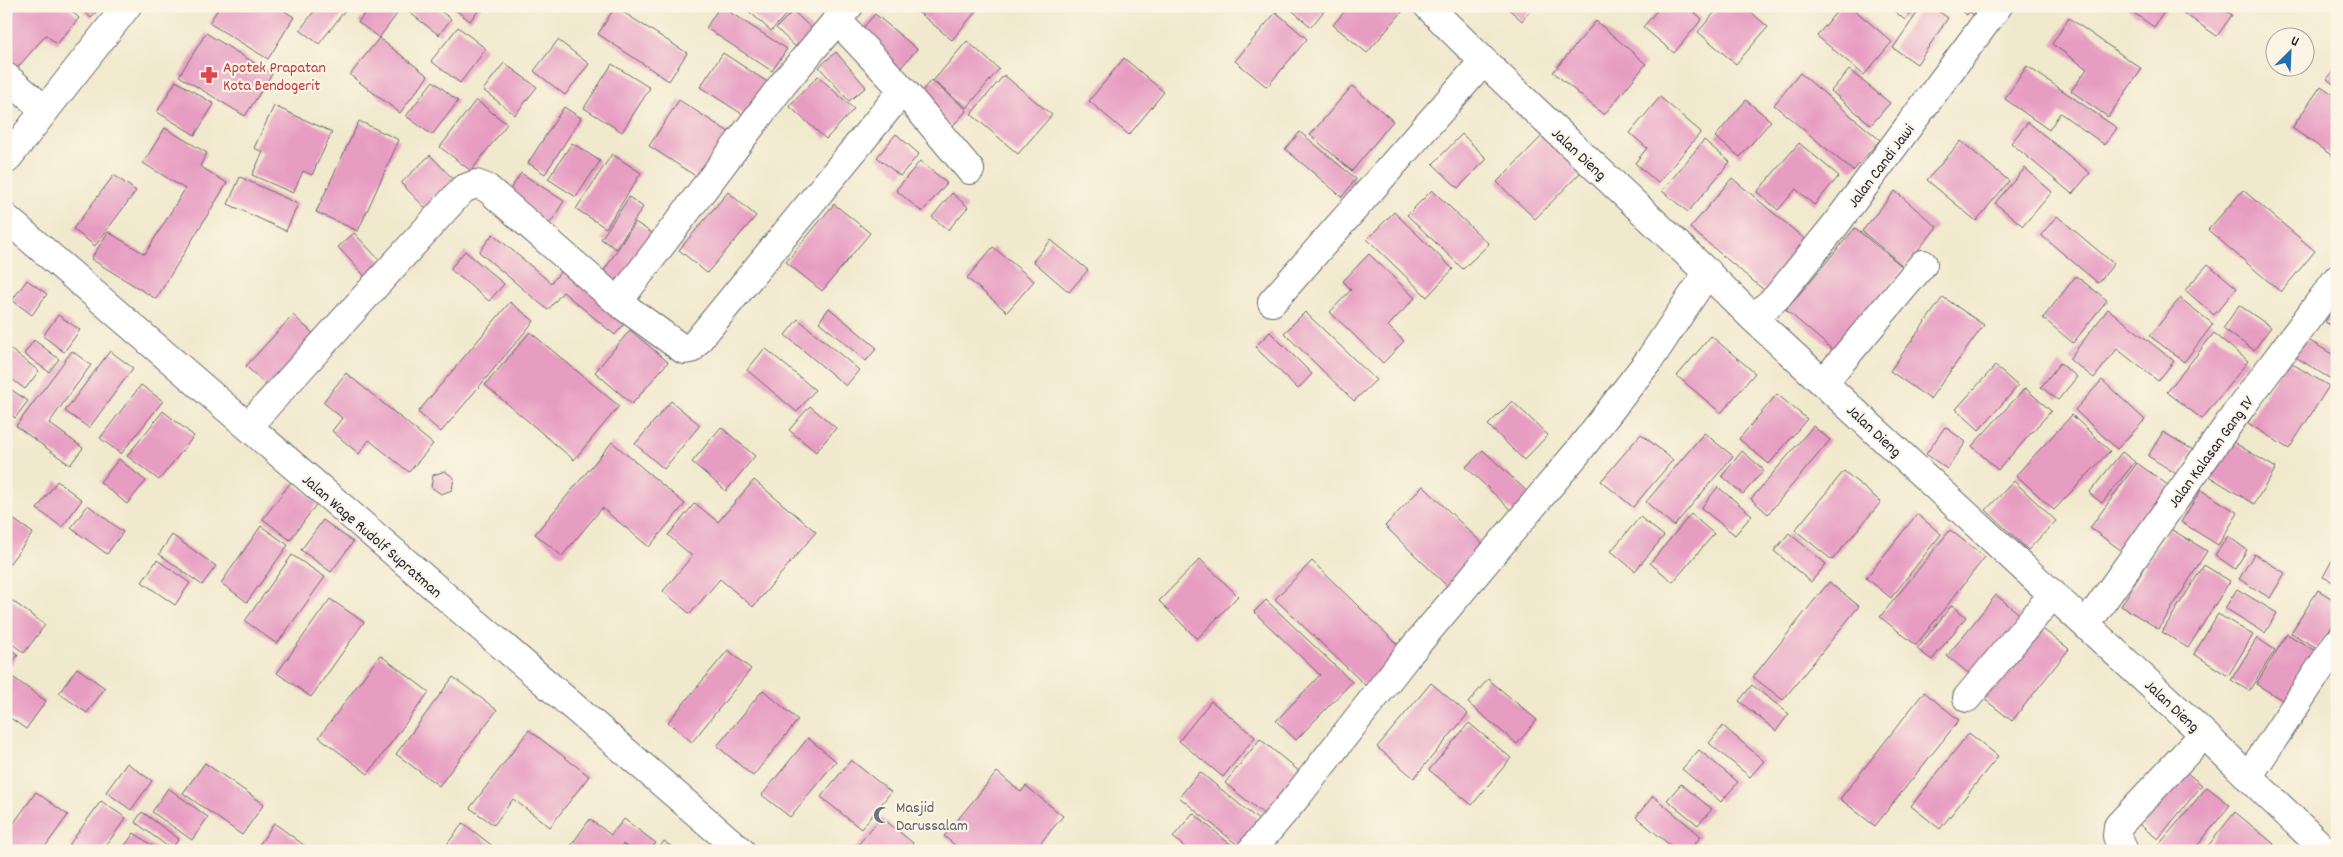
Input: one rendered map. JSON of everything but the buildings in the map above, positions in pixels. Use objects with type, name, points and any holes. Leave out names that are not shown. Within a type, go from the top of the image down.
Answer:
[{"type":"street","points":[[6,160],[127,6]]},
{"type":"street","name":"Jalan Dieng","points":[[1428,6],[1483,62],[1708,272],[1753,318],[2204,734],[2326,851]]},
{"type":"street","name":"Jalan Candi Jawi","points":[[1753,318],[1778,297],[1836,224],[1998,6]]},
{"type":"street","points":[[618,302],[783,84],[843,13],[903,90],[970,170]]},
{"type":"street","points":[[1272,302],[1483,62]]},
{"type":"street","points":[[6,77],[45,110]]},
{"type":"street","points":[[248,426],[463,189],[476,184],[486,188],[618,302],[677,345],[686,350],[691,349],[903,90]]},
{"type":"street","name":"Jalan Wage Rudolf Supratman","points":[[6,218],[741,851]]},
{"type":"street","points":[[1824,382],[1923,264]]},
{"type":"street","points":[[1251,851],[1298,795],[1406,656],[1584,445],[1650,359],[1708,272]]},
{"type":"street","name":"Jalan Kalasan Gang IV","points":[[2086,625],[2235,415],[2337,278]]},
{"type":"street","points":[[1967,698],[2053,594]]},
{"type":"street","points":[[2248,776],[2337,643]]},
{"type":"street","points":[[2124,851],[2117,836],[2118,826],[2204,734]]},
{"type":"place","name":"Apotek Prapatan Kota Bendogerit","points":[[209,75]]},
{"type":"place","name":"Masjid Darussalam","points":[[882,815]]}]
